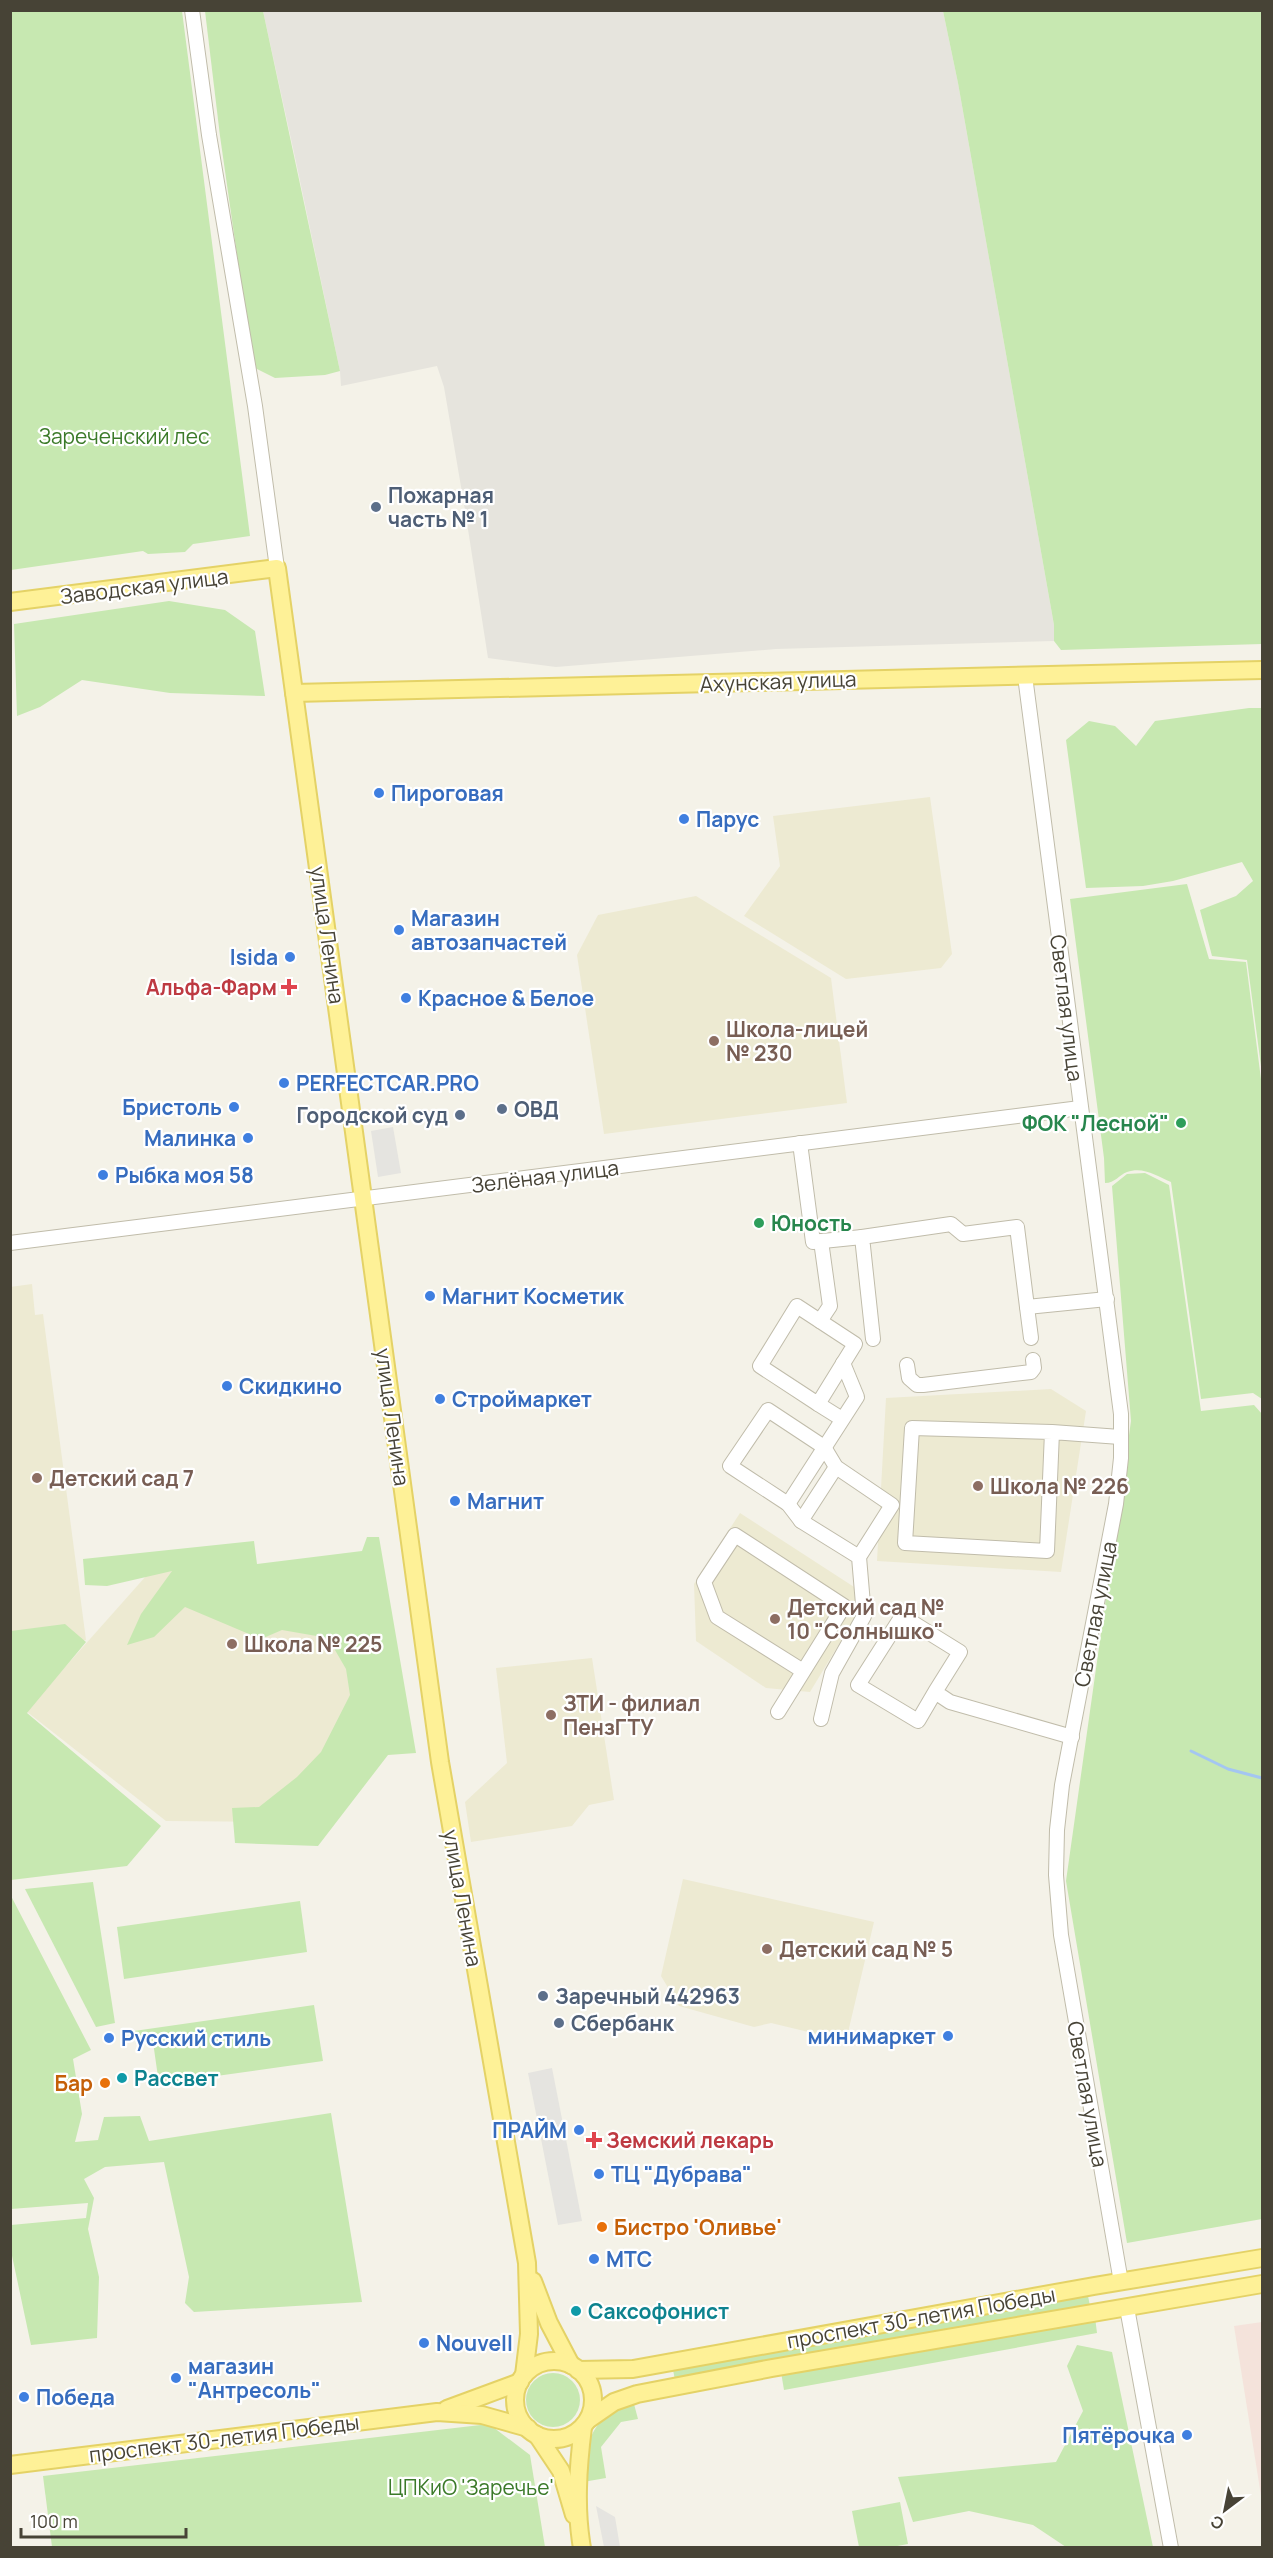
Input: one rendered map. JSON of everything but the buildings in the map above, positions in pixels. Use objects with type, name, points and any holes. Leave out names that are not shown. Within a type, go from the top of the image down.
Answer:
[{"type":"main road","name":"Заводская улица","points":[[10,602],[277,568]]},
{"type":"main road","name":"улица Ленина","points":[[277,568],[440,1762],[527,2263],[529,2334],[522,2379]]},
{"type":"main road","name":"Ахунская улица","points":[[294,693],[1263,670]]},
{"type":"main road","name":"проспект 30-летия Победы","points":[[575,2367],[633,2369],[1263,2258]]},
{"type":"main road","name":"улица Ленина","points":[[527,2263],[549,2323],[575,2367]]},
{"type":"main road","name":"Светлая улица","points":[[1121,2282],[1127,2308]]},
{"type":"main road","name":"проспект 30-летия Победы","points":[[585,2423],[614,2402],[637,2394],[772,2368],[1263,2284]]},
{"type":"main road","points":[[578,2524],[585,2423],[592,2407],[592,2393],[588,2380],[575,2367],[559,2361],[546,2362],[534,2367],[522,2379],[516,2394],[516,2406],[520,2418],[561,2471],[578,2524],[582,2547]]},
{"type":"main road","name":"проспект 30-летия Победы","points":[[437,2412],[522,2379]]},
{"type":"main road","name":"проспект 30-летия Победы","points":[[10,2465],[437,2412],[482,2415],[532,2432]]},
{"type":"main road","points":[[532,2432],[549,2439],[561,2438],[573,2434],[585,2423]]},
{"type":"street","points":[[192,10],[209,135],[255,406],[277,568]]},
{"type":"street","name":"Светлая улица","points":[[1025,676],[1119,1396],[1120,1437],[1116,1504],[1062,1785],[1057,1830],[1056,1875],[1061,1935],[1121,2282]]},
{"type":"street","name":"Зелёная улица","points":[[10,1243],[1080,1108]]},
{"type":"street","points":[[800,1143],[813,1242],[951,1224],[963,1234],[1017,1227],[1031,1338]]},
{"type":"street","points":[[862,1237],[873,1339]]},
{"type":"street","points":[[820,1241],[830,1306],[820,1321]]},
{"type":"street","points":[[1027,1307],[1107,1299]]},
{"type":"street","points":[[818,1404],[855,1344],[797,1306],[760,1366],[818,1404],[842,1419]]},
{"type":"street","points":[[907,1365],[909,1378],[917,1385],[923,1385],[1031,1372],[1034,1368],[1033,1360]]},
{"type":"street","points":[[788,1504],[856,1397],[843,1363]]},
{"type":"street","points":[[821,1719],[832,1674],[864,1616],[859,1557],[892,1505],[836,1467],[824,1447],[768,1410],[730,1466],[788,1504],[801,1521],[859,1557]]},
{"type":"street","points":[[1052,1431],[1047,1551],[905,1543],[912,1428],[1052,1431],[1120,1437]]},
{"type":"street","points":[[801,1521],[836,1467]]},
{"type":"street","points":[[778,1712],[844,1606],[735,1535],[704,1582],[717,1617],[803,1671]]},
{"type":"street","points":[[902,1616],[960,1652],[935,1692],[918,1721],[858,1684],[902,1616]]},
{"type":"street","points":[[935,1692],[951,1702],[1072,1737]]},
{"type":"street","name":"Светлая улица","points":[[1127,2308],[1171,2547]]},
{"type":"shaded area","points":[[263,11],[943,11],[958,83],[1054,625],[1054,641],[776,649],[556,667],[488,658],[444,387],[437,366],[341,386],[340,371]]},
{"type":"shaded area","points":[[930,797],[952,954],[941,968],[846,979],[744,916],[780,866],[773,816]]},
{"type":"shaded area","name":"Школа-лицей № 230","points":[[696,896],[831,978],[847,1103],[604,1134],[577,955],[598,915]]},
{"type":"shaded area","points":[[393,1127],[401,1173],[378,1177],[371,1131]]},
{"type":"shaded area","name":"Детский сад 7","points":[[32,1284],[35,1315],[43,1314],[86,1640],[11,1648],[10,1287]]},
{"type":"shaded area","name":"Школа № 226","points":[[1051,1389],[1086,1411],[1061,1572],[877,1561],[886,1398]]},
{"type":"shaded area","name":"Детский сад № 10 \"Солнышко\"","points":[[740,1513],[868,1596],[810,1692],[766,1688],[696,1641],[694,1584]]},
{"type":"shaded area","name":"Школа № 225","points":[[162,1558],[239,1577],[366,1566],[389,1714],[288,1822],[166,1821],[26,1711]]},
{"type":"shaded area","name":"ЗТИ - филиал ПензГТУ","points":[[592,1658],[614,1800],[589,1805],[572,1826],[471,1842],[465,1802],[507,1763],[496,1668]]},
{"type":"shaded area","name":"Детский сад № 5","points":[[683,1879],[874,1922],[846,2041],[771,2023],[754,2027],[679,2006],[661,1976]]},
{"type":"shaded area","points":[[552,2068],[582,2221],[558,2225],[528,2073]]},
{"type":"shaded area","points":[[1262,2322],[1262,2502],[1234,2326]]},
{"type":"shaded area","points":[[596,2506],[615,2517],[620,2547],[604,2547]]},
{"type":"green space","name":"Зареченский лес","points":[[10,11],[182,11],[250,536],[193,544],[185,552],[148,554],[143,551],[11,570]]},
{"type":"green space","points":[[205,11],[263,11],[340,371],[325,375],[275,378],[253,367],[220,136]]},
{"type":"green space","points":[[943,11],[1262,11],[1262,644],[1061,650],[1054,641],[1054,625],[958,83]]},
{"type":"green space","points":[[169,601],[225,610],[255,631],[265,696],[170,693],[82,680],[40,707],[17,716],[14,624]]},
{"type":"green space","points":[[1262,708],[1262,1074],[1247,960],[1212,956],[1200,910],[1236,896],[1253,881],[1242,862],[1173,881],[1143,886],[1086,888],[1066,740],[1089,721],[1115,726],[1136,746],[1155,721]]},
{"type":"green space","name":"ФОК \"Лесной\"","points":[[1187,884],[1209,959],[1246,962],[1262,1087],[1262,1399],[1253,1393],[1201,1399],[1171,1182],[1150,1172],[1133,1170],[1112,1182],[1105,1183],[1104,1158],[1070,899]]},
{"type":"green space","points":[[1145,1173],[1169,1185],[1201,1411],[1254,1405],[1262,1414],[1262,2219],[1127,2243],[1066,1881],[1131,1421],[1112,1186],[1127,1174]]},
{"type":"green space","points":[[367,1537],[379,1537],[416,1753],[388,1755],[318,1846],[235,1843],[232,1808],[259,1807],[297,1777],[321,1752],[350,1695],[346,1669],[328,1638],[282,1630],[261,1639],[185,1607],[154,1637],[127,1645],[141,1614],[172,1571],[107,1586],[85,1585],[83,1559],[254,1541],[257,1564],[362,1551]]},
{"type":"green space","points":[[65,1624],[86,1642],[27,1713],[161,1826],[127,1866],[11,1880],[11,1631]]},
{"type":"green space","points":[[93,1882],[115,2023],[96,2027],[25,1889]]},
{"type":"green space","points":[[10,1894],[91,2050],[73,2059],[82,2114],[75,2142],[98,2140],[104,2117],[140,2116],[149,2141],[331,2113],[362,2302],[194,2312],[185,2303],[189,2277],[164,2162],[105,2167],[84,2179],[94,2198],[88,2229],[99,2277],[97,2338],[31,2345],[11,2251],[11,2225],[86,2218],[88,2203],[11,2209]]},
{"type":"green space","points":[[300,1901],[307,1952],[124,1979],[117,1927]]},
{"type":"green space","points":[[314,2005],[323,2061],[159,2084],[153,2042],[136,2044],[134,2031]]},
{"type":"green space","points":[[1088,2296],[1090,2306],[675,2380],[673,2370]]},
{"type":"green space","points":[[1095,2317],[1097,2333],[784,2390],[781,2372]]},
{"type":"green space","points":[[1077,2345],[1112,2352],[1153,2547],[1066,2547],[1033,2525],[969,2511],[913,2522],[898,2477],[1056,2462],[1083,2411],[1067,2366]]},
{"type":"green space","points":[[553,2373],[563,2375],[572,2381],[578,2390],[580,2400],[578,2410],[572,2419],[563,2425],[553,2427],[543,2425],[534,2419],[528,2410],[526,2400],[528,2390],[534,2381],[543,2375]]},
{"type":"green space","points":[[634,2404],[638,2419],[621,2422],[601,2447],[606,2478],[583,2482],[586,2455],[593,2432],[608,2416]]},
{"type":"green space","name":"ЦПКиО 'Заречье'","points":[[489,2424],[530,2455],[545,2547],[52,2547],[43,2476]]},
{"type":"green space","points":[[900,2502],[908,2544],[892,2547],[859,2547],[852,2511]]},
{"type":"waterway","points":[[1191,1751],[1228,1769],[1262,1778]]},
{"type":"place","name":"Пожарная часть № 1","points":[[376,507]]},
{"type":"place","name":"Пироговая","points":[[379,793]]},
{"type":"place","name":"Парус","points":[[684,819]]},
{"type":"place","name":"Магазин автозапчастей","points":[[399,930]]},
{"type":"place","name":"Isida","points":[[290,957]]},
{"type":"place","name":"Альфа-Фарм","points":[[289,987]]},
{"type":"place","name":"Красное & Белое","points":[[406,998]]},
{"type":"place","name":"Школа-лицей № 230","points":[[714,1041]]},
{"type":"place","name":"PERFECTCAR.PRO","points":[[284,1083]]},
{"type":"place","name":"Бристоль","points":[[234,1107]]},
{"type":"place","name":"ОВД","points":[[502,1109]]},
{"type":"place","name":"Городской суд","points":[[460,1115]]},
{"type":"place","name":"ФОК \"Лесной\"","points":[[1181,1123]]},
{"type":"place","name":"Малинка","points":[[248,1138]]},
{"type":"place","name":"Рыбка моя 58","points":[[103,1175]]},
{"type":"place","name":"Юность","points":[[759,1223]]},
{"type":"place","name":"Магнит Косметик","points":[[430,1296]]},
{"type":"place","name":"Скидкино","points":[[227,1386]]},
{"type":"place","name":"Строймаркет","points":[[440,1399]]},
{"type":"place","name":"Детский сад 7","points":[[37,1478]]},
{"type":"place","name":"Школа № 226","points":[[978,1486]]},
{"type":"place","name":"Магнит","points":[[455,1501]]},
{"type":"place","name":"Детский сад № 10 \"Солнышко\"","points":[[775,1619]]},
{"type":"place","name":"Школа № 225","points":[[232,1644]]},
{"type":"place","name":"ЗТИ - филиал ПензГТУ","points":[[551,1715]]},
{"type":"place","name":"Детский сад № 5","points":[[767,1949]]},
{"type":"place","name":"Заречный 442963","points":[[543,1996]]},
{"type":"place","name":"Сбербанк","points":[[559,2023]]},
{"type":"place","name":"минимаркет","points":[[948,2036]]},
{"type":"place","name":"Русский стиль","points":[[109,2038]]},
{"type":"place","name":"Рассвет","points":[[122,2078]]},
{"type":"place","name":"Бар","points":[[105,2083]]},
{"type":"place","name":"ПРАЙМ","points":[[579,2130]]},
{"type":"place","name":"Земский лекарь","points":[[594,2140]]},
{"type":"place","name":"ТЦ \"Дубрава\"","points":[[599,2174]]},
{"type":"place","name":"Бистро 'Оливье'","points":[[602,2227]]},
{"type":"place","name":"МТС","points":[[594,2259]]},
{"type":"place","name":"Саксофонист","points":[[576,2311]]},
{"type":"place","name":"Nouvell","points":[[424,2343]]},
{"type":"place","name":"магазин \"Антресоль\"","points":[[176,2378]]},
{"type":"place","name":"Победа","points":[[24,2397]]},
{"type":"place","name":"Пятёрочка","points":[[1187,2435]]}]
